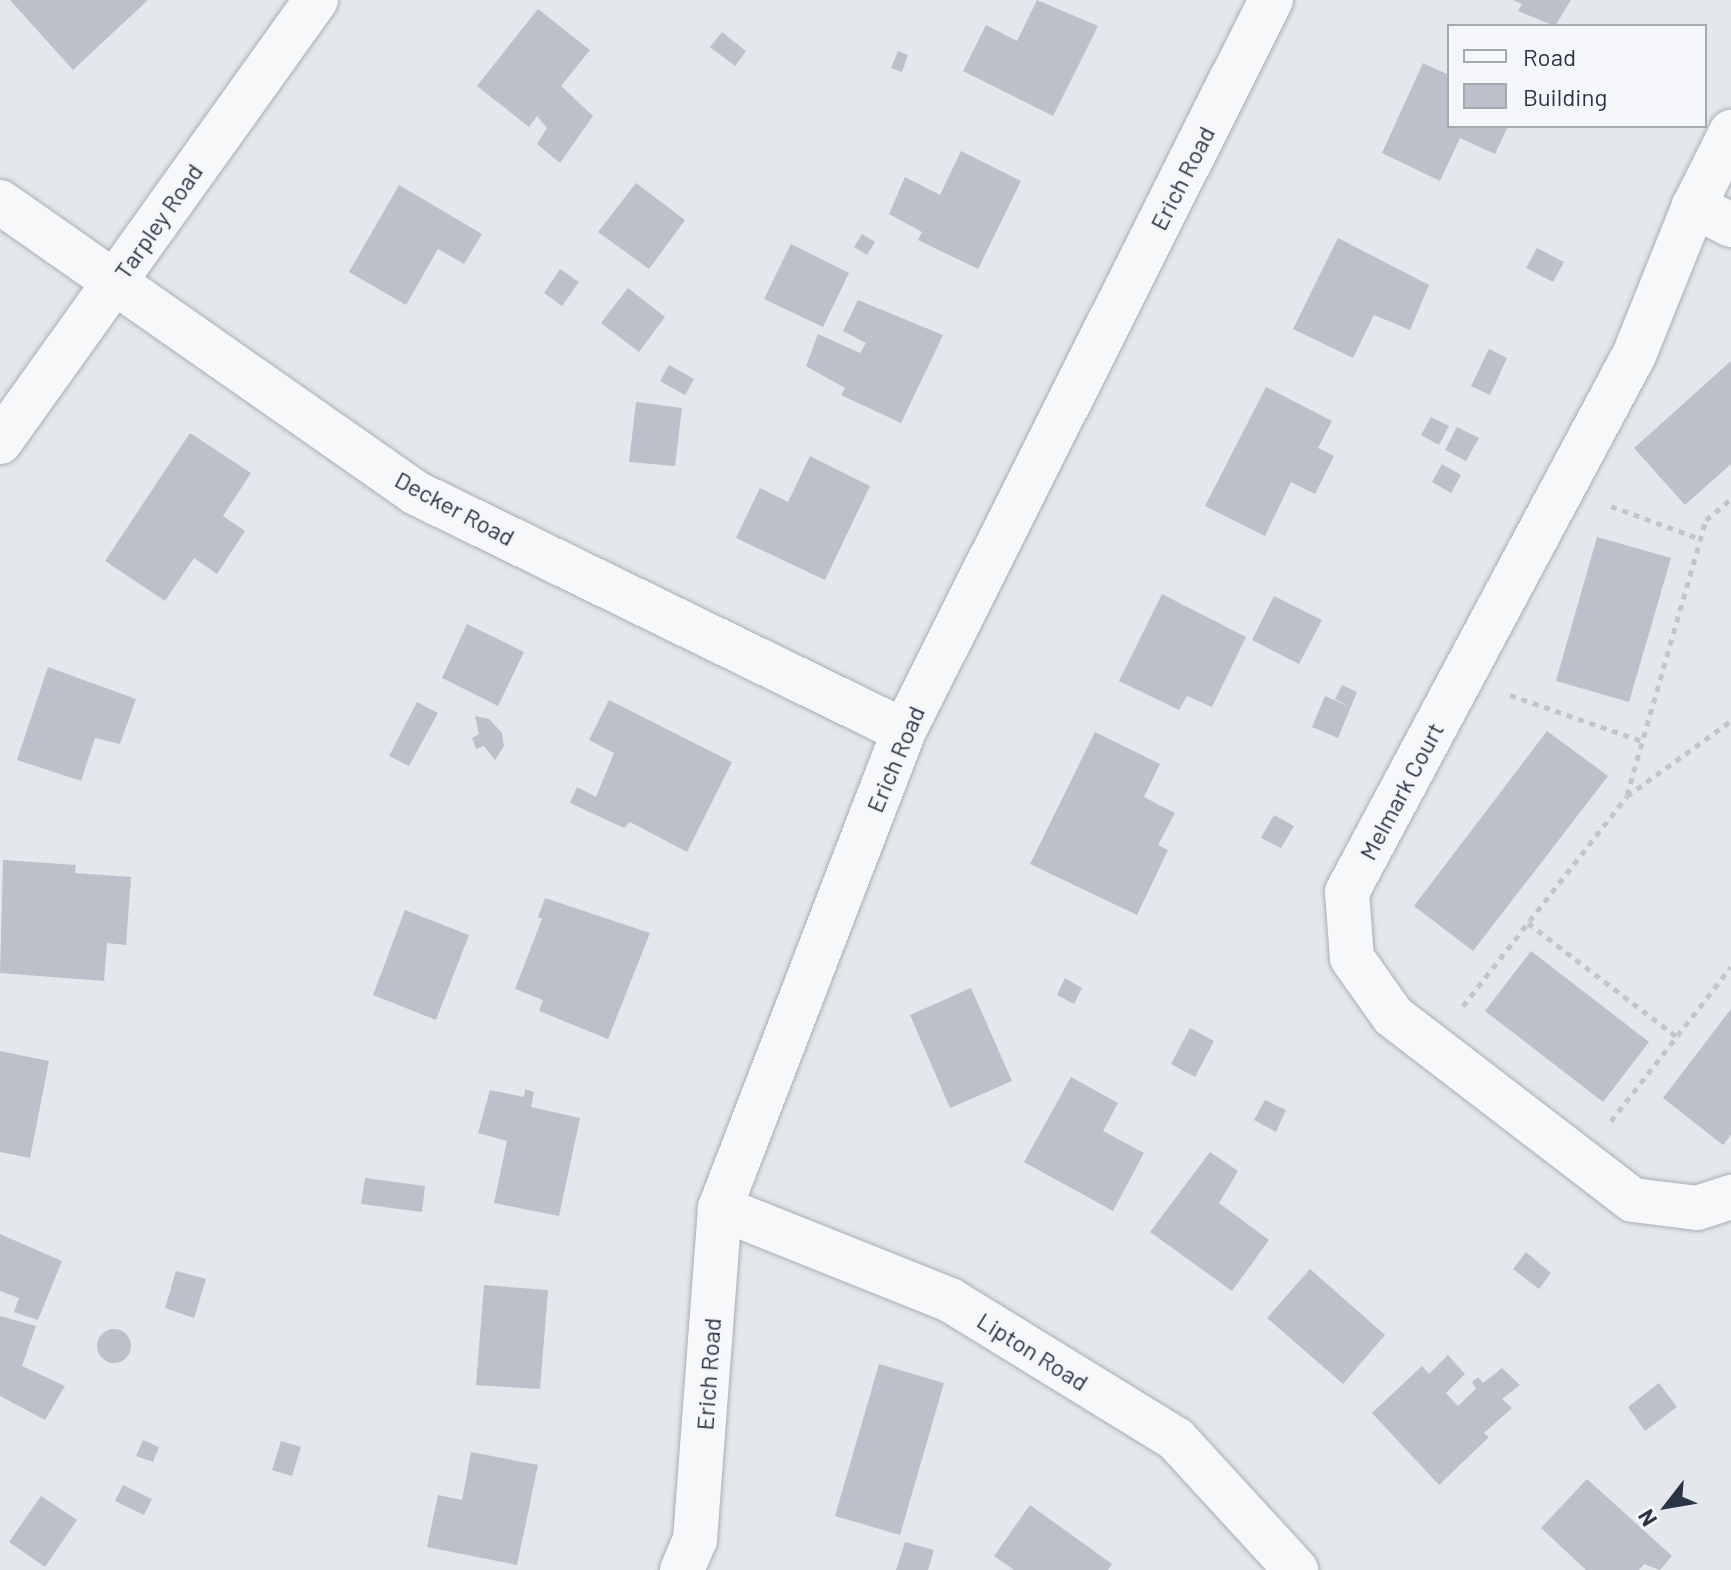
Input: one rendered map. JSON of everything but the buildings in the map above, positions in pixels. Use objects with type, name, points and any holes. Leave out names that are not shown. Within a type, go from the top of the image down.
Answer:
[{"type":"street","name":"Tarpley Road","points":[[0,442],[316,0]]},
{"type":"street","name":"Erich Road","points":[[682,1570],[695,1540],[720,1208],[904,731],[1271,0]]},
{"type":"street","name":"Melmark Court","points":[[1731,132],[1713,216],[1634,355],[1347,892],[1352,958],[1393,1016],[1633,1200],[1697,1208],[1731,1197]]},
{"type":"street","name":"Decker Road","points":[[0,202],[117,280],[416,493],[904,731]]},
{"type":"street","name":"Lipton Road","points":[[720,1208],[950,1300],[1176,1439],[1296,1570]]},
{"type":"path","points":[[1627,796],[1706,520],[1731,499]]},
{"type":"path","points":[[1600,502],[1700,539]]},
{"type":"path","points":[[1494,689],[1642,741]]},
{"type":"path","points":[[1453,1018],[1627,796],[1731,721]]},
{"type":"path","points":[[1528,923],[1676,1036]]},
{"type":"path","points":[[1603,1131],[1731,967]]}]
